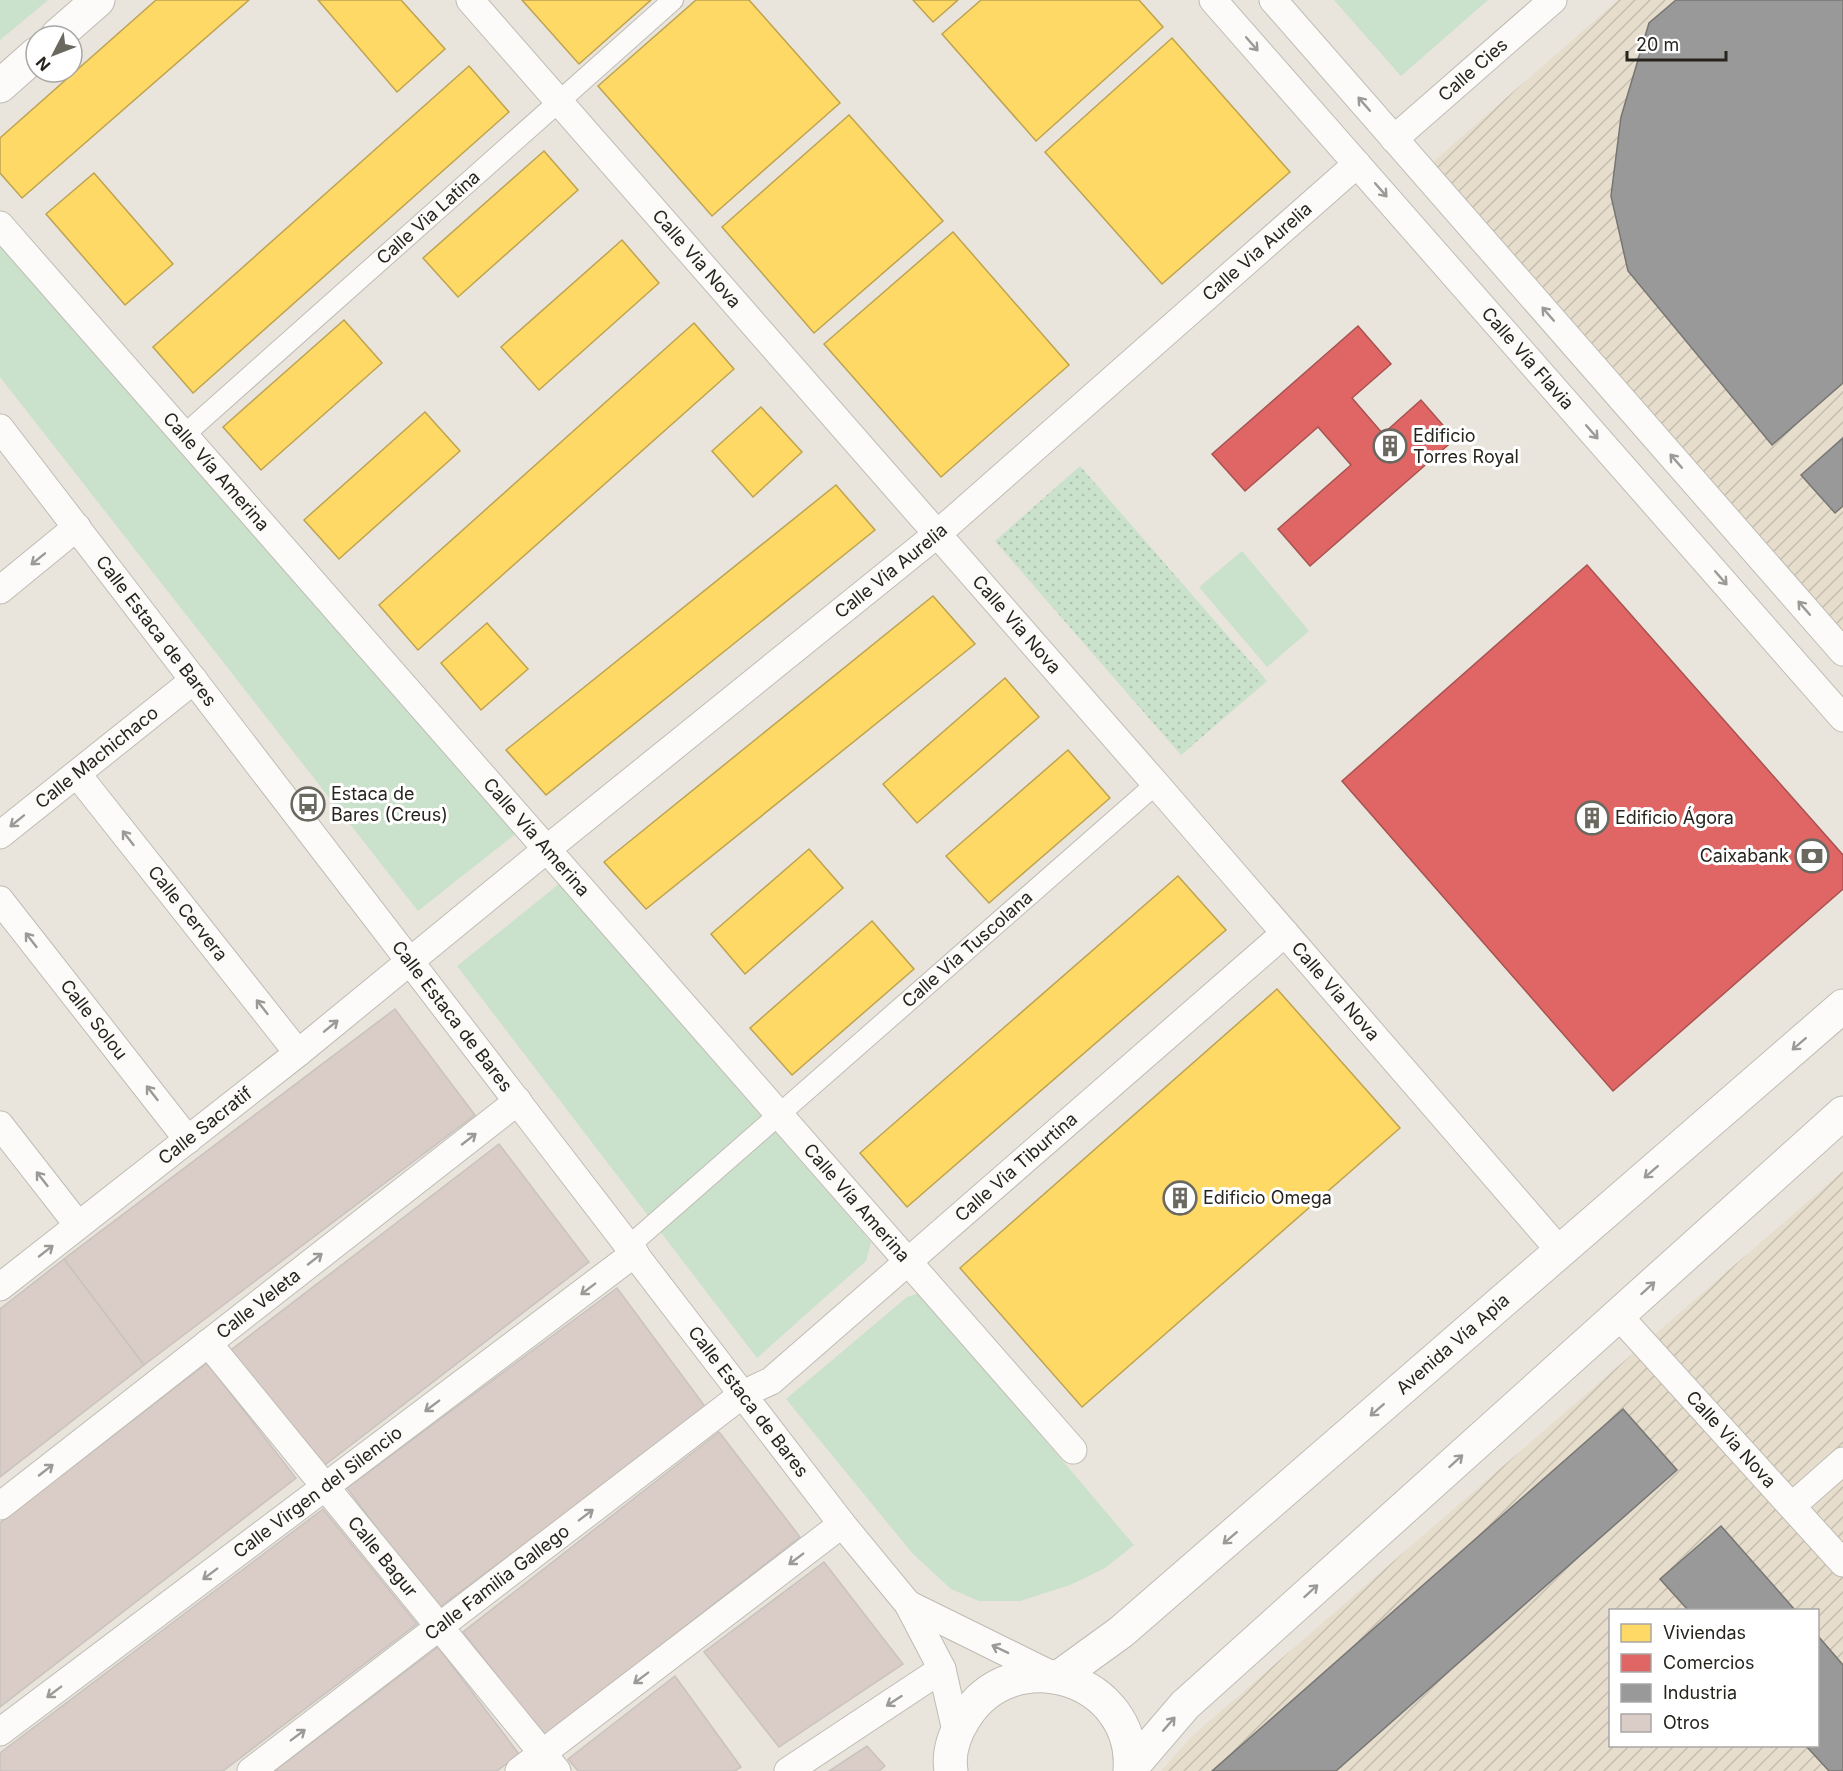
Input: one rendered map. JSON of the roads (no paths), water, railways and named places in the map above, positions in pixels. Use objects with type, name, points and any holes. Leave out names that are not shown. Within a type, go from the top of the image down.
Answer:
[{"type":"street","points":[[71,24],[98,0]]},
{"type":"street","name":"Calle Via Nova","points":[[470,0],[1156,784],[1560,1251]]},
{"type":"street","name":"Calle Via Latina","points":[[184,435],[673,0]]},
{"type":"street","name":"Calle Vía Flavia","points":[[1213,0],[1843,718]]},
{"type":"street","points":[[1273,0],[1843,652]]},
{"type":"street","name":"Calle Cies","points":[[1394,139],[1553,0]]},
{"type":"street","points":[[0,86],[24,65]]},
{"type":"street","name":"Calle Via Aurelia","points":[[410,962],[936,535],[1358,164]]},
{"type":"street","name":"Calle Vía Amerina","points":[[0,225],[1073,1450]]},
{"type":"street","name":"Calle Estaca de Bares","points":[[0,428],[842,1524],[908,1604],[942,1669],[950,1759]]},
{"type":"street","points":[[0,590],[77,527]]},
{"type":"street","name":"Calle Machichaco","points":[[0,835],[194,681]]},
{"type":"street","name":"Calle Cervera","points":[[77,774],[298,1053]]},
{"type":"street","name":"Calle Via Tuscolana","points":[[632,1250],[778,1114],[1156,784]]},
{"type":"street","name":"Calle Solou","points":[[0,900],[188,1140]]},
{"type":"street","name":"Calle Via Tiburtina","points":[[743,1394],[771,1381],[1285,933]]},
{"type":"street","name":"Calle Sacratif","points":[[0,1287],[410,962]]},
{"type":"street","name":"Avenida Vía Apia","points":[[1056,1676],[1121,1632],[1843,1006]]},
{"type":"street","name":"Calle Veleta","points":[[0,1506],[518,1101]]},
{"type":"street","points":[[1130,1770],[1185,1705],[1843,1113]]},
{"type":"street","points":[[0,1125],[78,1226]]},
{"type":"street","name":"Calle Virgen del Silencio","points":[[0,1732],[326,1487],[632,1250]]},
{"type":"street","name":"Calle Via Nova","points":[[1618,1315],[1843,1563]]},
{"type":"street","name":"Calle Bagur","points":[[208,1342],[550,1762]]},
{"type":"street","name":"Calle Familia Gallego","points":[[251,1771],[743,1394]]},
{"type":"street","points":[[1792,1506],[1843,1461]]},
{"type":"street","points":[[519,1771],[550,1762],[842,1524]]},
{"type":"street","name":"Calle Estaca de Bares","points":[[908,1604],[1056,1676]]},
{"type":"street","points":[[788,1771],[942,1669]]},
{"type":"street","points":[[950,1759],[972,1706],[994,1687],[1022,1676],[1056,1676],[1078,1683],[1100,1697],[1117,1718],[1128,1742],[1130,1770]]},
{"type":"place","name":"Edificio Torres Royal","points":[[1390,446]]},
{"type":"place","name":"Estaca de Bares (Creus)","points":[[308,804]]},
{"type":"place","name":"Edificio Ágora","points":[[1592,818]]},
{"type":"place","name":"Caixabank","points":[[1812,856]]},
{"type":"place","name":"Edificio Omega","points":[[1180,1198]]}]
